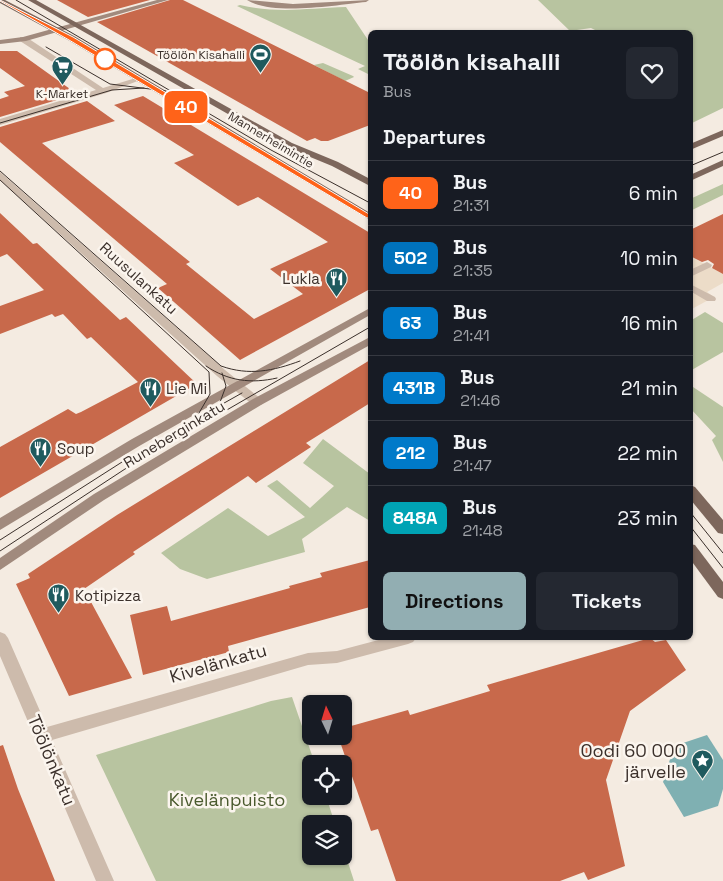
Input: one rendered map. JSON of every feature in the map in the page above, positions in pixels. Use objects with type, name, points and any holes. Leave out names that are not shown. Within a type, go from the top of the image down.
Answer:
[{"type":"main road","name":"Mannerheimintie","points":[[0,0],[139,79],[368,216]]},
{"type":"main road","name":"Mannerheimintie","points":[[31,0],[289,146],[335,164],[368,182]]},
{"type":"main road","points":[[0,42],[22,39],[99,16],[112,16],[165,0]]},
{"type":"main road","points":[[254,1],[297,5],[366,0]]},
{"type":"main road","points":[[0,48],[30,43],[62,34],[106,21],[112,16]]},
{"type":"main road","points":[[693,146],[723,133]]},
{"type":"main road","points":[[693,177],[723,163]]},
{"type":"main road","name":"Runeberginkatu","points":[[0,525],[35,502],[235,386],[368,312]]},
{"type":"main road","name":"Runeberginkatu","points":[[0,565],[99,497],[257,402],[368,341]]},
{"type":"main road","points":[[694,495],[723,529]]},
{"type":"main road","points":[[693,556],[723,593]]},
{"type":"street","points":[[22,39],[103,91]]},
{"type":"street","points":[[0,122],[139,79]]},
{"type":"street","name":"Ruusulankatu","points":[[0,175],[235,386],[257,402]]},
{"type":"street","points":[[693,272],[707,265]]},
{"type":"street","points":[[693,289],[711,299]]},
{"type":"street","name":"Töölönkatu","points":[[0,638],[105,881]]},
{"type":"street","name":"Kivelänkatu","points":[[42,736],[308,659],[337,657],[401,640]]},
{"type":"green space","points":[[538,0],[723,0],[723,108],[693,123],[693,30],[595,30],[591,28],[569,30]]},
{"type":"green space","points":[[237,6],[281,10],[346,7],[368,40],[368,74],[358,69],[365,66]]},
{"type":"green space","points":[[323,63],[354,77],[345,81],[314,65]]},
{"type":"green space","points":[[723,184],[723,195],[693,210],[693,198]]},
{"type":"green space","points":[[705,312],[723,323],[723,352],[693,369],[693,319]]},
{"type":"green space","points":[[693,387],[723,407],[723,462],[712,440],[716,436],[693,411]]},
{"type":"green space","points":[[323,439],[368,473],[368,520],[347,507],[302,539],[305,552],[207,579],[180,569],[161,553],[228,508],[268,536],[305,517],[267,486],[277,480],[310,508],[334,486],[303,463]]},
{"type":"green space","name":"Kivelänpuisto","points":[[292,697],[302,726],[302,745],[308,745],[312,755],[302,755],[302,805],[329,805],[332,815],[302,815],[302,865],[349,865],[354,881],[156,881],[96,755],[271,701]]},
{"type":"shaded area","points":[[693,258],[723,274],[723,283],[707,292],[714,297],[693,308]]},
{"type":"water","points":[[707,735],[723,760],[723,789],[718,806],[684,817],[663,782],[674,746]]},
{"type":"building","points":[[57,0],[150,0],[88,17]]},
{"type":"building","name":"Töölön Kisahalli","points":[[170,0],[183,0],[368,92],[368,126],[328,141],[321,141],[315,138],[307,141],[97,22]]},
{"type":"building","points":[[0,51],[17,51],[77,94],[0,117],[0,99],[9,96],[4,92],[25,86],[0,68]]},
{"type":"building","points":[[143,96],[368,232],[368,290],[240,360],[158,288],[167,284],[0,142],[0,127],[87,101],[115,121],[42,143],[190,262],[186,264],[254,319],[303,294],[270,269],[328,242],[258,197],[238,206],[174,163],[194,155],[114,105]]},
{"type":"building","points":[[0,213],[33,244],[37,243],[120,320],[126,317],[197,384],[0,498],[0,447],[68,409],[76,414],[138,382],[91,337],[87,339],[63,314],[55,317],[52,314],[0,334],[0,306],[44,290],[7,254],[0,257]]},
{"type":"building","points":[[723,214],[723,274],[712,268],[714,264],[708,260],[702,262],[693,258],[693,229]]},
{"type":"building","points":[[368,361],[368,404],[306,443],[311,447],[256,483],[248,476],[133,552],[135,554],[84,589],[132,678],[69,696],[16,584],[30,578],[28,574],[117,515]]},
{"type":"building","points":[[368,561],[368,608],[228,646],[229,652],[143,675],[130,615],[167,606],[171,621],[290,588],[289,586],[322,577],[320,573]]},
{"type":"building","points":[[643,640],[652,640],[655,642],[666,640],[686,670],[630,711],[606,780],[625,866],[588,880],[584,872],[560,881],[396,881],[378,829],[371,831],[352,776],[352,755],[345,755],[341,745],[352,745],[352,726],[408,710],[410,715],[490,691],[487,685]]},
{"type":"building","points":[[3,745],[18,789],[55,881],[0,881],[0,746]]},
{"type":"tram line","points":[[16,0],[271,150],[368,202]]},
{"type":"tram line","points":[[46,47],[110,84],[143,88]]},
{"type":"tram line","points":[[0,123],[112,90],[143,88]]},
{"type":"tram line","points":[[143,88],[166,91]]},
{"type":"tram line","points":[[693,165],[723,152]]},
{"type":"tram line","points":[[0,171],[221,366],[241,371],[261,371],[271,370],[300,361]]},
{"type":"tram line","points":[[0,180],[209,372],[210,394],[199,413]]},
{"type":"tram line","points":[[0,551],[125,469],[368,328]]},
{"type":"tram line","points":[[206,366],[223,375]]},
{"type":"tram line","points":[[219,405],[226,386],[223,375]]},
{"type":"tram line","points":[[223,375],[249,381],[277,378]]},
{"type":"tram line","points":[[185,425],[242,393]]},
{"type":"tram line","points":[[0,540],[133,455]]},
{"type":"tram line","points":[[693,516],[723,553]]},
{"type":"tram line","points":[[693,530],[723,568]]},
{"type":"bus line","name":"40","points":[[0,0],[42,25],[71,38],[368,216]]},
{"type":"place","name":"Töölön Kisahalli","points":[[261,74]]},
{"type":"place","name":"K-Market","points":[[62,86]]},
{"type":"place","name":"Lukla","points":[[336,297]]},
{"type":"place","name":"Lie Mi","points":[[150,407]]},
{"type":"place","name":"Soup","points":[[41,467]]},
{"type":"place","name":"Kotipizza","points":[[59,614]]},
{"type":"place","name":"Oodi 60 000 järvelle","points":[[702,779]]}]
